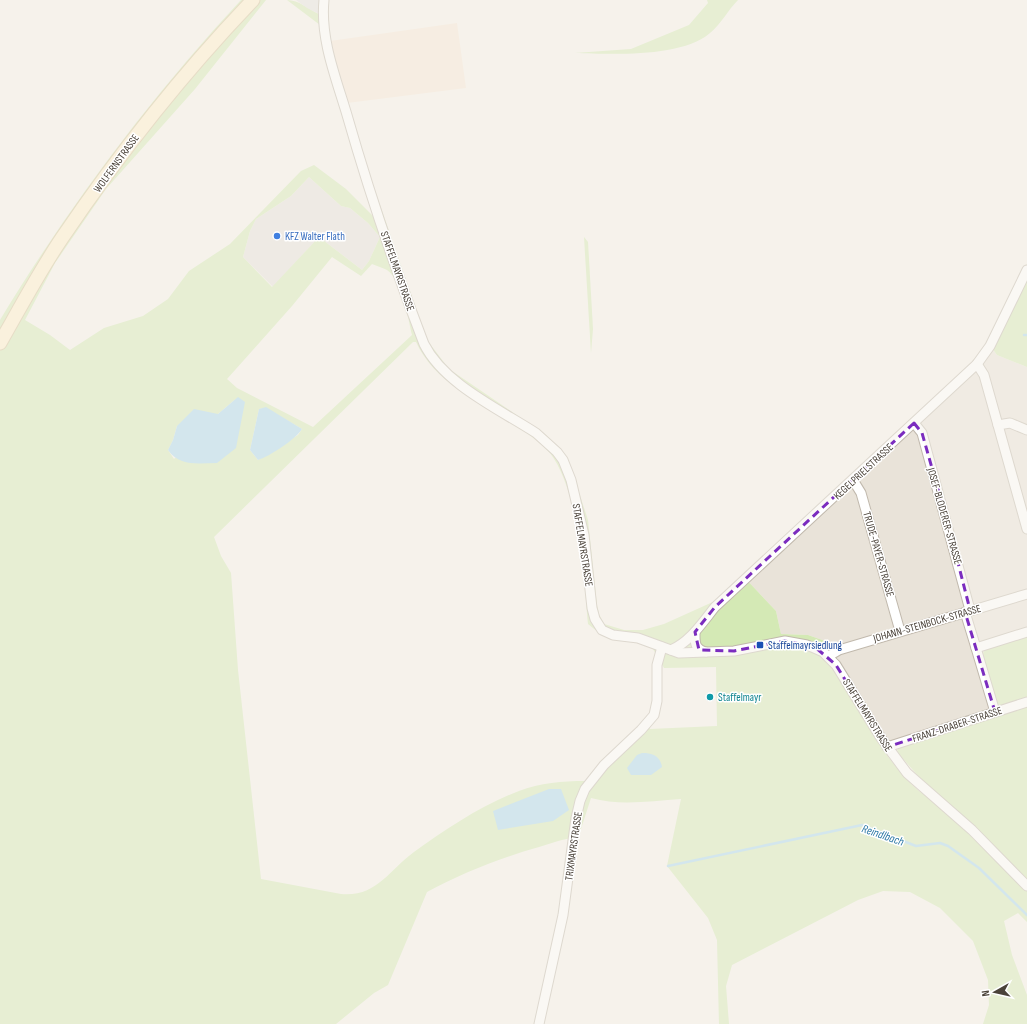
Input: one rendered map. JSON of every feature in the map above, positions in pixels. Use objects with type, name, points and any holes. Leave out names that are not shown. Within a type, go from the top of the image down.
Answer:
[{"type":"main road","name":"WOLFERNSTRASSE","points":[[0,342],[61,239],[114,165],[171,90],[252,0]]},
{"type":"street","name":"STAFFELMAYRSTRASSE","points":[[324,0],[323,14],[326,37],[359,156],[416,324],[429,355],[454,380],[536,433],[557,452],[563,460],[571,480],[581,516],[592,608],[597,625],[606,633],[638,638],[666,649],[687,654],[734,651],[785,641],[815,647],[829,656],[887,747],[907,773],[972,830],[1027,886]]},
{"type":"street","name":"KEGELPRIELSTRASSE","points":[[666,649],[679,646],[695,632],[715,608],[977,364],[990,346],[1027,270]]},
{"type":"street","points":[[977,364],[984,375],[1026,519],[1027,529]]},
{"type":"street","name":"JOSEF-BLODERER-STRASSE","points":[[914,423],[922,433],[968,611],[976,648],[995,712]]},
{"type":"street","points":[[998,424],[1010,423],[1027,430]]},
{"type":"street","name":"TRUDE-PAYER-STRASSE","points":[[853,480],[861,493],[900,631]]},
{"type":"street","name":"JOHANN-STEINBOCK-STRASSE","points":[[829,656],[839,650],[1027,594]]},
{"type":"street","points":[[695,632],[696,648],[706,652]]},
{"type":"street","points":[[976,648],[1027,632]]},
{"type":"street","name":"TRIXMAYRSTRASSE","points":[[539,1024],[563,914],[576,818],[580,801],[585,789],[604,765],[641,730],[654,715],[657,701],[657,665],[666,649]]},
{"type":"street","name":"FRANZ-DRABER-STRASSE","points":[[887,747],[1027,702]]},
{"type":"highlighted area","points":[[914,423],[922,433],[951,535],[970,610],[965,612],[995,712],[887,747],[836,665],[815,647],[785,641],[734,651],[699,650],[695,632],[715,607]]},
{"type":"shaded area","points":[[296,0],[320,0],[319,14],[307,8]]},
{"type":"shaded area","points":[[457,23],[466,88],[347,103],[330,41]]},
{"type":"shaded area","points":[[309,177],[341,206],[350,208],[368,223],[380,237],[369,261],[362,270],[319,237],[273,287],[243,257],[250,231],[256,219],[291,196]]},
{"type":"shaded area","points":[[992,348],[997,355],[1027,367],[1027,637],[985,650],[983,653],[1000,716],[898,747],[888,742],[828,642],[808,635],[781,634],[776,611],[743,576],[970,365],[983,350]]},
{"type":"green space","points":[[241,0],[266,0],[195,89],[106,189],[55,263],[25,320],[50,335],[70,350],[104,328],[143,316],[168,299],[189,271],[230,244],[301,171],[314,165],[346,189],[374,217],[333,87],[322,46],[320,25],[287,0],[299,3],[319,14],[330,41],[364,159],[427,340],[449,369],[546,435],[561,450],[571,468],[588,520],[597,605],[599,614],[604,624],[624,630],[643,630],[664,624],[715,601],[743,576],[776,611],[781,634],[808,635],[828,642],[824,656],[888,756],[903,775],[918,790],[933,800],[951,806],[920,778],[897,752],[898,747],[1000,716],[983,653],[985,650],[1027,637],[1027,922],[1018,913],[1004,921],[1012,955],[1027,995],[1027,1024],[983,1024],[989,1005],[988,980],[973,941],[940,908],[910,892],[883,891],[858,900],[732,965],[726,986],[729,1024],[719,1024],[717,940],[708,918],[667,866],[681,799],[647,802],[613,802],[591,798],[578,838],[558,841],[496,861],[454,878],[427,892],[388,985],[374,993],[336,1024],[0,1024],[0,320],[54,236],[112,154],[207,37]],"holes":[[[309,177],[341,206],[350,208],[368,223],[380,237],[369,261],[362,270],[319,237],[272,287],[243,257],[250,231],[256,219],[291,196]],[[332,257],[361,276],[372,264],[387,270],[397,282],[404,300],[412,335],[313,427],[237,388],[227,379],[292,306]],[[413,342],[416,342],[424,357],[447,381],[540,443],[550,453],[560,469],[568,489],[574,511],[582,559],[588,624],[603,636],[644,644],[653,649],[664,668],[716,667],[717,726],[650,729],[647,719],[585,781],[543,784],[519,791],[491,803],[426,843],[405,859],[381,881],[364,891],[353,894],[341,894],[261,879],[238,670],[231,573],[221,556],[214,537]],[[238,397],[174,459],[168,450],[177,426],[218,414]],[[266,408],[302,429],[298,435],[258,460],[250,450],[259,409]]]},
{"type":"green space","points":[[707,0],[738,0],[710,33],[697,41],[682,47],[645,53],[575,53],[631,49],[689,25],[708,3]]},
{"type":"green space","points":[[584,237],[588,242],[593,329],[591,353]]},
{"type":"green space","points":[[1027,264],[1027,367],[997,355],[992,348],[983,350]]},
{"type":"water","points":[[238,397],[245,402],[236,448],[217,463],[184,462],[168,450],[177,426],[194,409],[218,414]]},
{"type":"water","points":[[266,407],[302,429],[294,438],[282,447],[258,460],[250,450],[259,409]]},
{"type":"water","points":[[642,753],[658,758],[662,767],[651,775],[631,775],[627,768],[637,755]]},
{"type":"water","points":[[549,789],[561,789],[569,810],[553,821],[498,830],[493,811]]},
{"type":"waterway","name":"Reindlbach","points":[[668,866],[862,825],[916,846],[940,843],[948,846],[979,868],[1027,915]]},
{"type":"place","name":"KFZ Walter Flath","points":[[277,236]]},
{"type":"place","name":"Staffelmayrsiedlung","points":[[760,645]]},
{"type":"place","name":"Staffelmayr","points":[[710,697]]}]
